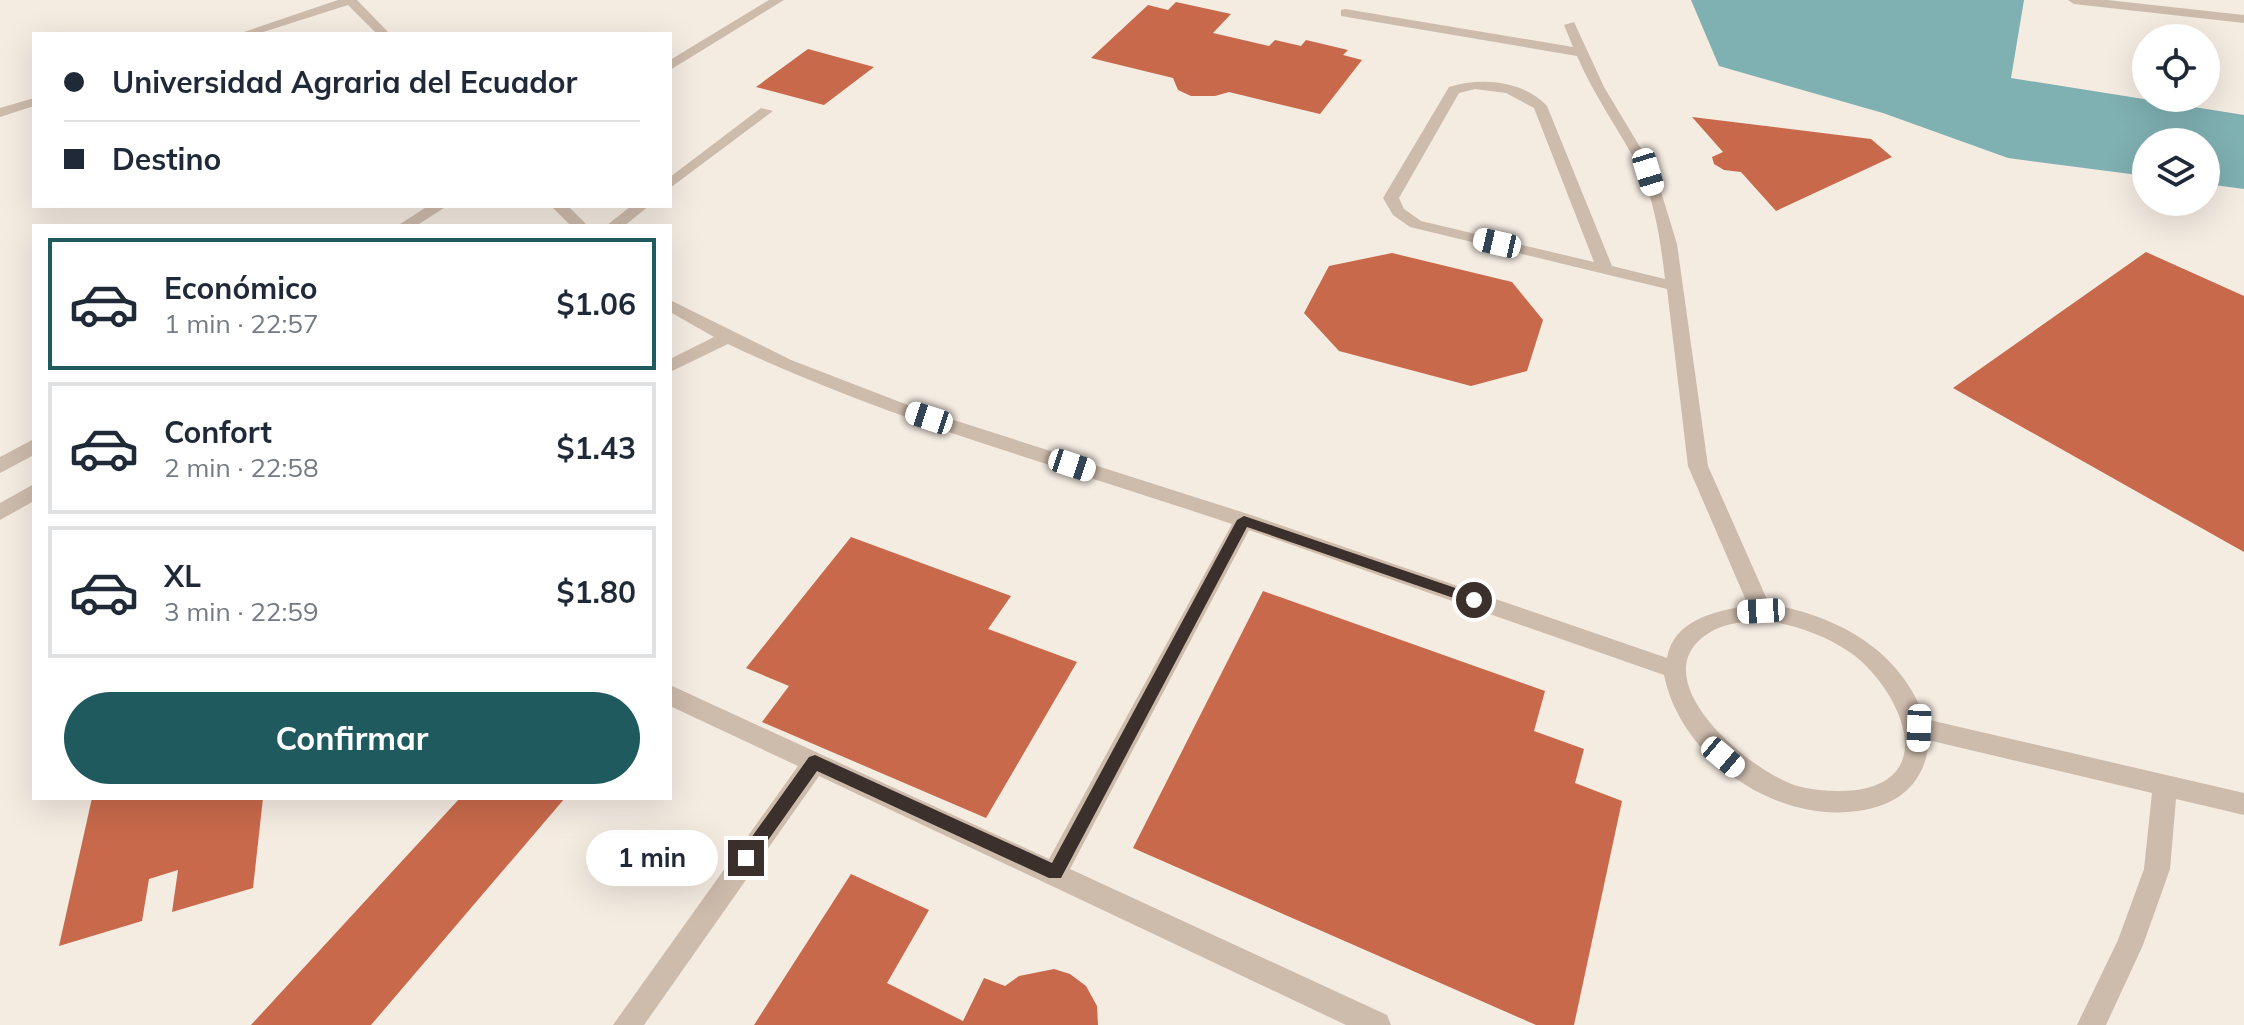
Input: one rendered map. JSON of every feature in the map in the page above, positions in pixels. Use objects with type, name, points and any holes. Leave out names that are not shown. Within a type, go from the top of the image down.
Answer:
[{"type":"street","points":[[250,32],[350,0],[382,32]]},
{"type":"street","points":[[672,65],[778,0]]},
{"type":"street","points":[[2074,0],[2244,19]]},
{"type":"street","points":[[1345,13],[1579,52]]},
{"type":"street","points":[[1570,25],[1579,52],[1648,172],[1669,244],[1698,466],[1761,611]]},
{"type":"street","points":[[1605,269],[1540,106],[1521,94],[1481,84],[1466,84],[1454,90],[1391,198],[1398,212],[1416,224],[1674,286]]},
{"type":"street","points":[[0,113],[32,103]]},
{"type":"street","points":[[672,182],[766,111]]},
{"type":"street","points":[[408,224],[436,208]]},
{"type":"street","points":[[617,224],[638,208]]},
{"type":"street","points":[[672,306],[726,338],[900,409],[1244,520],[1675,670]]},
{"type":"street","points":[[672,365],[726,338]]},
{"type":"street","points":[[0,466],[32,447]]},
{"type":"street","points":[[0,513],[32,492]]},
{"type":"street","points":[[1055,873],[1244,520]]},
{"type":"street","points":[[1761,611],[1819,625],[1873,657],[1910,704],[1919,728],[1918,752],[1910,774],[1892,790],[1867,800],[1836,803],[1802,797],[1768,786],[1737,768],[1710,745],[1690,721],[1678,695],[1675,670],[1680,648],[1693,631],[1711,619],[1761,611]]},
{"type":"street","points":[[672,696],[1377,1025]]},
{"type":"street","points":[[1919,728],[2244,804]]},
{"type":"street","points":[[627,1025],[815,762]]},
{"type":"street","points":[[2091,1025],[2130,945],[2157,869],[2165,785]]},
{"type":"water","points":[[1691,0],[2024,0],[2011,78],[2132,97],[2132,112],[2220,111],[2244,115],[2244,189],[2220,186],[2220,128],[2132,128],[2132,174],[2008,158],[1883,113],[1719,66]]},
{"type":"building","points":[[1176,2],[1231,14],[1213,33],[1269,46],[1275,40],[1301,46],[1306,40],[1348,50],[1343,55],[1362,60],[1320,114],[1229,92],[1215,96],[1191,96],[1178,90],[1173,78],[1091,58],[1148,5],[1168,10]]},
{"type":"building","points":[[808,49],[874,67],[824,105],[756,87]]},
{"type":"building","points":[[1692,117],[1871,139],[1892,157],[1776,211],[1741,172],[1724,170],[1714,164],[1712,157],[1723,152]]},
{"type":"building","points":[[2146,252],[2244,296],[2244,552],[1953,388]]},
{"type":"building","points":[[1392,253],[1512,282],[1543,320],[1527,371],[1471,386],[1339,351],[1304,313],[1329,266]]},
{"type":"building","points":[[851,537],[1011,596],[988,629],[1077,662],[986,818],[762,722],[789,686],[746,668]]},
{"type":"building","points":[[1263,591],[1545,691],[1534,731],[1584,749],[1575,783],[1622,801],[1574,1025],[1536,1025],[1133,848]]},
{"type":"building","points":[[92,800],[263,800],[253,888],[172,912],[178,870],[149,879],[142,921],[59,946]]},
{"type":"building","points":[[458,800],[563,800],[371,1025],[251,1025]]},
{"type":"building","points":[[851,874],[929,910],[887,983],[963,1021],[984,978],[1005,986],[1019,976],[1054,969],[1070,974],[1086,986],[1097,1006],[1098,1025],[754,1025]]},
{"type":"route","points":[[746,858],[815,762],[1055,873],[1244,520],[1474,600]]}]
